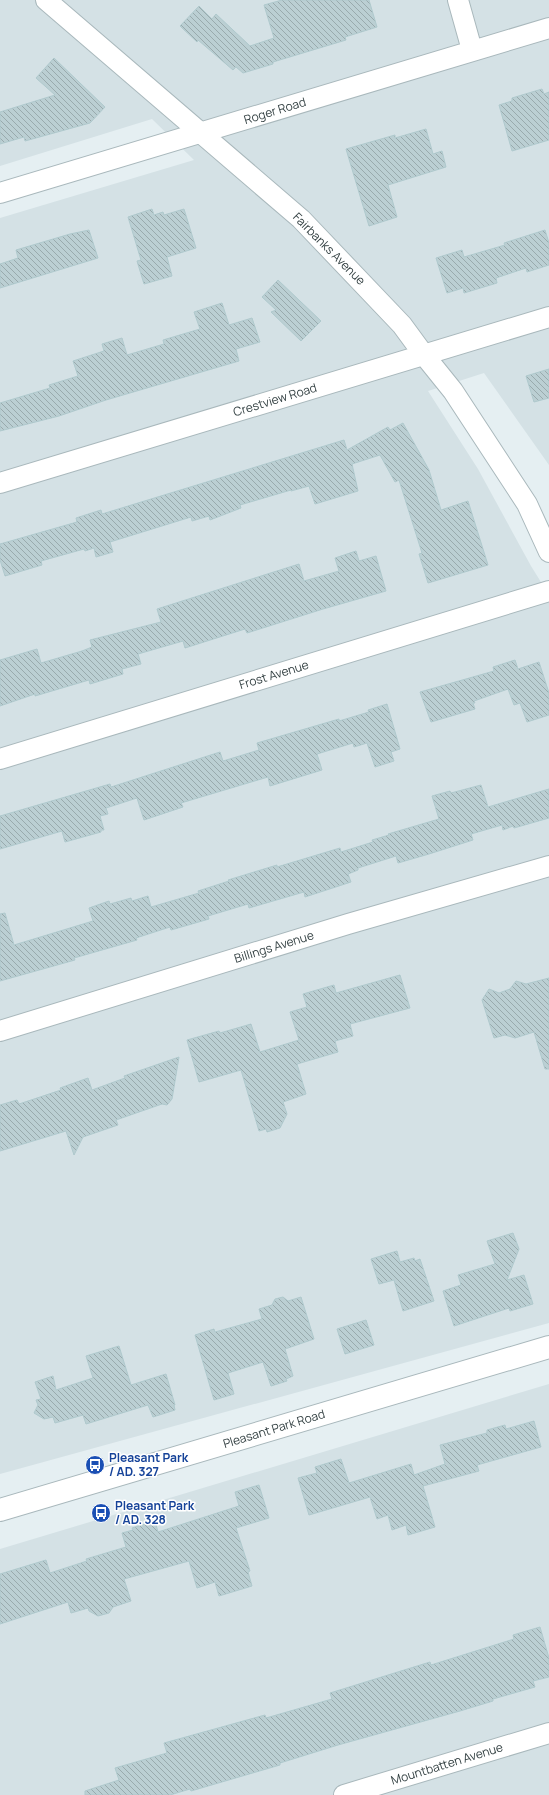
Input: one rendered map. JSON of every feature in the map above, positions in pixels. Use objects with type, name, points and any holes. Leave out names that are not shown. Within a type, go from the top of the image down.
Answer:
[{"type":"street","name":"Fairbanks Avenue","points":[[46,0],[199,134],[301,219],[402,324],[424,355],[453,391],[527,504],[549,552]]},
{"type":"street","points":[[458,0],[472,50]]},
{"type":"street","name":"Roger Road","points":[[0,193],[549,28]]},
{"type":"street","name":"Crestview Road","points":[[0,483],[549,317]]},
{"type":"street","name":"Frost Avenue","points":[[0,759],[549,591]]},
{"type":"street","name":"Billings Avenue","points":[[0,1031],[348,924],[549,866]]},
{"type":"street","name":"Pleasant Park Road","points":[[0,1510],[549,1347]]},
{"type":"street","name":"Mountbatten Avenue","points":[[344,1795],[549,1733]]},
{"type":"shaded area","points":[[0,0],[549,0],[549,465],[484,373],[428,391],[478,469],[531,566],[549,595],[549,1323],[0,1474],[0,218],[194,160],[152,119],[0,166]]},
{"type":"shaded area","points":[[549,1384],[549,1795],[0,1795],[0,1549]]},
{"type":"building","points":[[282,0],[369,0],[377,27],[345,37],[346,40],[273,62],[273,64],[243,73],[236,67],[233,70],[198,40],[197,42],[180,26],[199,6],[212,19],[216,14],[250,46],[274,38],[264,5]]},
{"type":"building","points":[[54,58],[105,107],[90,123],[25,141],[24,137],[0,144],[0,112],[55,95],[36,78]]},
{"type":"building","points":[[542,89],[544,94],[549,92],[549,140],[512,151],[499,105],[512,101],[512,98]]},
{"type":"building","points":[[426,129],[433,154],[442,151],[446,167],[388,185],[397,217],[369,226],[346,149],[395,135],[395,138]]},
{"type":"building","points":[[152,209],[154,215],[163,212],[164,215],[184,209],[196,248],[167,257],[172,276],[144,284],[137,261],[141,260],[128,217]]},
{"type":"building","points":[[89,230],[98,258],[0,288],[0,264],[18,258],[16,250]]},
{"type":"building","points":[[545,230],[549,243],[549,265],[527,272],[526,268],[496,278],[497,283],[464,293],[463,288],[447,293],[436,258],[462,250],[464,257],[505,245],[504,243]]},
{"type":"building","points":[[278,280],[321,321],[301,341],[271,312],[276,310],[262,297]]},
{"type":"building","points":[[222,303],[229,325],[252,318],[260,342],[236,349],[239,361],[106,400],[59,416],[0,431],[0,403],[50,388],[49,385],[78,376],[73,361],[104,351],[102,344],[122,338],[127,355],[164,344],[163,340],[200,329],[194,312]]},
{"type":"building","points":[[549,369],[549,398],[534,402],[526,376]]},
{"type":"building","points":[[403,423],[429,470],[441,510],[468,501],[488,565],[428,583],[419,554],[422,553],[399,480],[395,482],[380,455],[352,464],[358,491],[315,504],[309,486],[291,490],[240,505],[241,508],[210,520],[209,516],[192,521],[191,517],[110,542],[113,552],[96,557],[94,548],[85,551],[84,549],[41,561],[42,565],[5,576],[0,560],[0,544],[77,522],[76,518],[101,510],[102,514],[344,440],[347,450],[388,427],[390,430]]},
{"type":"building","points":[[356,551],[359,561],[376,556],[386,591],[247,633],[245,629],[185,648],[183,641],[138,654],[141,664],[122,669],[123,674],[90,684],[89,680],[35,696],[35,694],[0,706],[0,660],[37,649],[41,663],[82,651],[92,647],[90,640],[161,622],[157,609],[299,564],[304,581],[339,571],[335,558]]},
{"type":"building","points":[[515,660],[518,669],[539,662],[549,693],[549,715],[527,722],[520,703],[514,705],[508,689],[474,701],[475,703],[473,703],[475,709],[431,722],[420,692],[494,671],[493,667]]},
{"type":"building","points":[[387,704],[400,749],[391,752],[394,761],[375,767],[367,743],[354,747],[353,743],[317,754],[322,770],[270,786],[268,777],[181,803],[183,807],[144,820],[137,798],[106,808],[108,814],[100,816],[104,830],[101,830],[101,832],[65,842],[62,831],[0,849],[0,816],[110,784],[111,787],[220,752],[223,761],[259,750],[257,743],[339,719],[339,721],[369,712],[368,710]]},
{"type":"building","points":[[481,785],[488,807],[549,789],[549,818],[514,828],[513,826],[503,830],[502,825],[471,834],[473,840],[398,863],[396,856],[358,868],[358,870],[348,874],[351,882],[305,897],[304,892],[249,908],[248,904],[208,916],[209,919],[171,930],[170,927],[136,938],[137,940],[74,958],[75,960],[0,981],[0,914],[5,913],[14,945],[93,921],[89,908],[109,901],[110,904],[131,898],[132,901],[148,896],[151,907],[199,893],[198,891],[229,881],[228,880],[277,865],[277,867],[340,848],[341,852],[373,842],[372,840],[389,835],[388,834],[439,819],[432,796],[450,791],[451,793]]},
{"type":"building","points":[[400,975],[410,1008],[350,1024],[353,1036],[335,1041],[338,1052],[297,1064],[306,1094],[283,1102],[287,1114],[280,1128],[267,1132],[266,1129],[259,1131],[241,1070],[199,1082],[187,1040],[219,1031],[220,1033],[251,1024],[260,1052],[299,1040],[290,1012],[307,1007],[303,994],[334,985],[336,993]]},
{"type":"building","points":[[549,978],[549,1069],[545,1069],[534,1032],[515,1038],[505,1035],[494,1038],[482,1000],[489,989],[499,993],[510,989],[516,981],[526,984]]},
{"type":"building","points":[[179,1057],[172,1099],[167,1105],[162,1104],[116,1120],[118,1125],[83,1137],[74,1155],[66,1131],[0,1151],[0,1105],[17,1100],[19,1104],[61,1090],[60,1088],[88,1078],[92,1090],[125,1078],[124,1076]]},
{"type":"building","points":[[513,1233],[519,1249],[507,1280],[524,1275],[533,1304],[510,1311],[509,1308],[454,1326],[443,1291],[461,1285],[458,1275],[495,1264],[487,1241]]},
{"type":"building","points":[[397,1251],[400,1262],[414,1258],[415,1261],[420,1259],[434,1301],[403,1311],[394,1280],[379,1284],[371,1259]]},
{"type":"building","points":[[283,1297],[288,1301],[301,1297],[314,1339],[285,1349],[293,1376],[286,1379],[287,1381],[271,1386],[263,1362],[228,1373],[234,1394],[214,1400],[195,1335],[214,1329],[215,1332],[262,1319],[259,1309],[272,1305],[275,1299]]},
{"type":"building","points":[[366,1320],[374,1345],[345,1354],[337,1329]]},
{"type":"building","points":[[119,1346],[131,1385],[166,1374],[175,1405],[175,1410],[153,1417],[148,1405],[86,1424],[83,1415],[55,1423],[53,1417],[44,1419],[34,1413],[38,1405],[36,1400],[41,1399],[35,1382],[53,1376],[56,1390],[93,1378],[86,1356]]},
{"type":"building","points":[[534,1421],[541,1447],[477,1465],[479,1471],[423,1486],[435,1527],[408,1535],[406,1525],[392,1530],[388,1515],[377,1519],[370,1497],[309,1515],[298,1478],[317,1473],[315,1467],[341,1459],[349,1483],[411,1464],[414,1475],[445,1464],[440,1445],[487,1433],[487,1430],[505,1425],[506,1429]]},
{"type":"building","points":[[259,1485],[269,1518],[236,1528],[250,1571],[248,1572],[252,1586],[219,1596],[215,1582],[197,1588],[189,1561],[124,1579],[131,1601],[113,1607],[109,1613],[98,1616],[89,1611],[88,1608],[71,1613],[68,1602],[0,1624],[0,1574],[46,1560],[50,1573],[87,1561],[86,1559],[126,1547],[122,1533],[133,1530],[132,1528],[155,1521],[158,1532],[239,1506],[235,1492]]},
{"type":"building","points":[[540,1627],[549,1658],[549,1677],[533,1681],[535,1687],[493,1699],[493,1701],[460,1711],[338,1745],[280,1763],[280,1765],[191,1791],[190,1789],[170,1795],[85,1795],[85,1791],[119,1780],[115,1768],[167,1753],[164,1743],[265,1715],[266,1718],[332,1699],[330,1693],[430,1662],[431,1665],[514,1639],[513,1635]]},
{"type":"place","name":"Pleasant Park / AD. 327","points":[[95,1465]]},
{"type":"place","name":"Pleasant Park / AD. 328","points":[[101,1513]]}]
